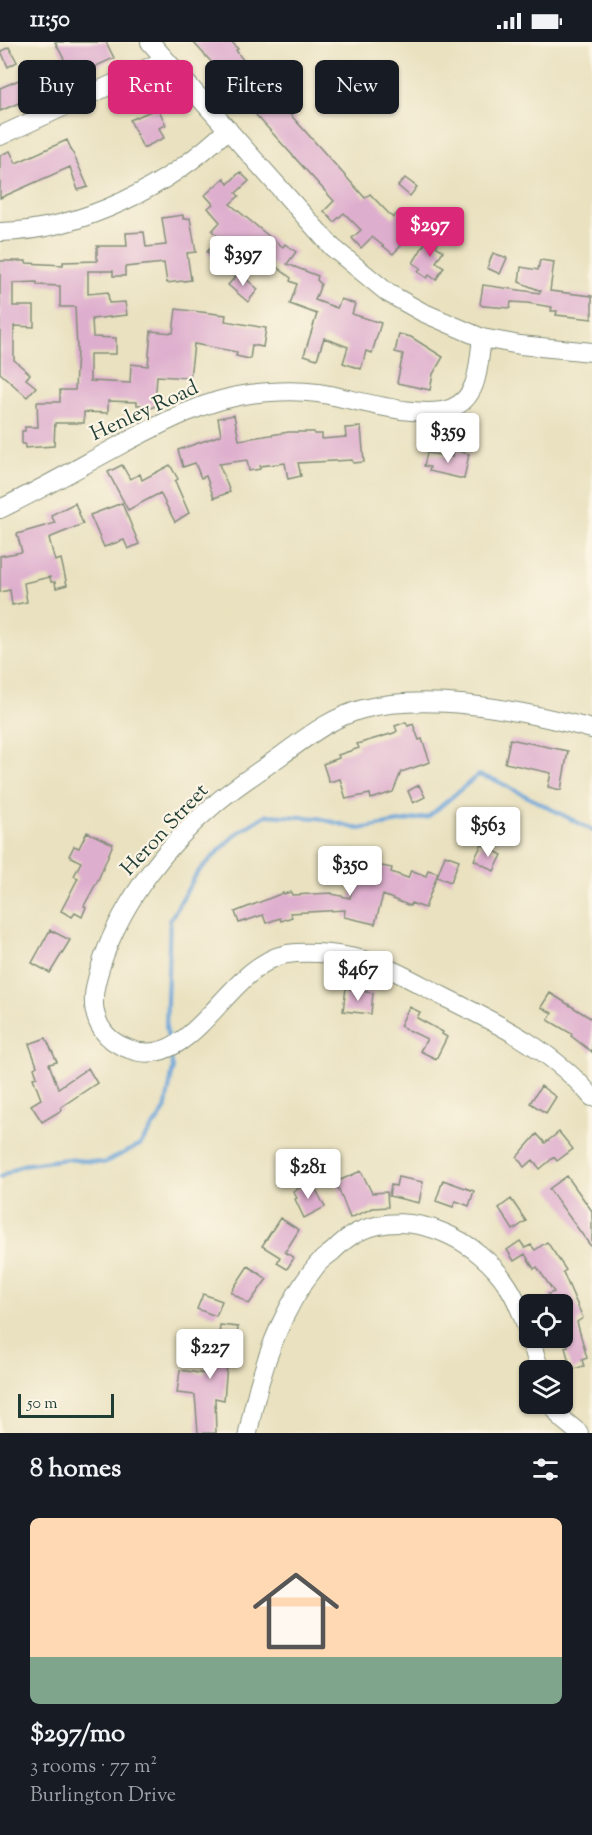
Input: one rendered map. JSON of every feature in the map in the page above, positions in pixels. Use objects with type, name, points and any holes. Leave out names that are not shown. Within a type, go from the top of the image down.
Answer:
[{"type":"street","points":[[150,42],[165,60]]},
{"type":"street","points":[[0,136],[108,86]]},
{"type":"street","points":[[193,91],[332,247],[357,270],[388,292],[423,312],[482,338],[519,345],[592,352]]},
{"type":"street","points":[[0,232],[32,230],[84,217],[158,183],[185,167],[228,129]]},
{"type":"street","name":"Henley Road","points":[[0,509],[145,432],[214,401],[249,394],[287,391],[317,393],[420,412],[440,412],[450,409],[468,397],[474,387],[482,338]]},
{"type":"street","name":"Heron Street","points":[[592,729],[508,711],[442,702],[394,703],[342,715],[229,793],[191,826],[161,859],[132,897],[111,937],[95,983],[94,1006],[99,1024],[110,1039],[127,1048],[152,1054],[188,1036],[244,978],[274,958],[299,954],[357,958],[410,979],[508,1030],[560,1063],[592,1096]]},
{"type":"street","points":[[248,1433],[256,1390],[270,1347],[297,1293],[317,1264],[324,1258],[357,1233],[377,1226],[410,1223],[438,1231],[468,1245],[494,1267],[510,1288],[536,1360]]},
{"type":"street","points":[[559,1414],[579,1433]]},
{"type":"building","points":[[55,42],[106,42],[114,58],[96,66],[96,60],[64,60]]},
{"type":"building","points":[[193,42],[232,42],[243,60],[209,60]]},
{"type":"building","points":[[9,47],[17,62],[8,67],[1,51]]},
{"type":"building","points":[[18,80],[18,103],[0,111],[0,88]]},
{"type":"building","points":[[144,114],[161,114],[166,125],[159,128],[164,138],[143,148],[130,120]]},
{"type":"building","points":[[290,114],[365,198],[370,194],[393,218],[400,210],[414,223],[403,234],[408,238],[393,254],[372,237],[361,248],[352,238],[361,230],[344,213],[334,222],[324,211],[334,201],[256,115]]},
{"type":"building","points":[[67,140],[88,187],[78,190],[70,167],[0,198],[0,155],[10,151],[16,163]]},
{"type":"building","points":[[240,172],[249,181],[236,193],[239,196],[230,204],[283,247],[285,244],[296,252],[287,264],[318,276],[317,280],[321,284],[315,300],[337,308],[341,299],[355,304],[352,314],[381,323],[372,353],[366,351],[361,369],[343,363],[348,347],[324,338],[317,359],[304,355],[317,314],[290,304],[297,284],[290,281],[291,278],[250,247],[248,250],[241,245],[224,266],[207,252],[219,237],[212,231],[220,222],[208,208],[213,204],[205,195],[224,178],[228,184]]},
{"type":"building","points":[[405,178],[417,187],[410,196],[398,186]]},
{"type":"building","points":[[183,215],[183,219],[190,218],[196,252],[187,253],[191,280],[167,283],[164,263],[125,267],[125,276],[113,276],[113,271],[88,271],[88,294],[108,292],[109,303],[125,302],[127,315],[92,319],[93,337],[116,338],[116,354],[90,354],[90,381],[130,383],[131,364],[148,366],[151,331],[173,333],[176,309],[226,315],[225,321],[266,328],[263,347],[252,345],[250,359],[236,356],[237,352],[194,344],[190,378],[157,376],[155,406],[140,414],[141,405],[137,405],[137,402],[108,401],[108,413],[84,412],[84,423],[55,423],[54,446],[25,448],[25,444],[22,444],[22,431],[25,431],[25,427],[38,427],[37,402],[60,402],[60,390],[75,390],[77,349],[75,307],[60,307],[60,286],[37,285],[37,282],[13,283],[13,306],[34,306],[34,327],[14,326],[14,360],[30,374],[26,379],[36,387],[27,397],[0,373],[0,261],[63,265],[63,262],[97,261],[97,246],[127,246],[126,233],[144,232],[146,247],[166,245],[162,218]]},
{"type":"building","points":[[431,233],[440,239],[436,246],[443,251],[436,262],[444,267],[436,280],[429,275],[427,278],[418,272],[421,268],[413,263]]},
{"type":"building","points":[[493,253],[507,258],[500,274],[487,268]]},
{"type":"building","points":[[540,260],[554,262],[550,291],[592,296],[592,319],[556,315],[557,311],[551,311],[552,307],[527,303],[511,302],[510,308],[480,304],[483,285],[540,293],[541,291],[519,282],[521,267],[538,270]]},
{"type":"building","points":[[239,273],[258,289],[248,302],[228,285]]},
{"type":"building","points":[[399,334],[411,337],[443,357],[433,374],[430,390],[397,383],[403,354],[395,352]]},
{"type":"building","points":[[234,415],[239,440],[289,432],[314,432],[314,434],[322,434],[322,439],[346,437],[345,428],[361,427],[364,462],[353,463],[352,460],[298,463],[301,476],[288,479],[285,463],[260,466],[260,469],[249,471],[247,460],[219,464],[230,492],[214,498],[206,476],[201,478],[195,463],[183,467],[178,450],[221,435],[218,418]]},
{"type":"building","points":[[454,450],[469,454],[464,479],[429,471],[430,467],[424,466],[427,453],[452,457]]},
{"type":"building","points":[[122,465],[130,479],[140,474],[142,480],[170,465],[178,479],[175,481],[189,513],[175,522],[160,493],[128,510],[108,472]]},
{"type":"building","points":[[75,503],[83,524],[49,538],[55,561],[61,559],[67,585],[56,588],[55,582],[51,582],[50,577],[24,583],[27,602],[12,605],[10,590],[0,592],[0,556],[22,552],[17,534],[55,523],[51,515]]},
{"type":"building","points":[[122,503],[139,544],[128,549],[124,540],[104,547],[90,515]]},
{"type":"building","points":[[406,722],[408,726],[413,724],[419,740],[422,739],[430,762],[401,772],[393,792],[371,799],[370,794],[346,799],[340,779],[329,782],[323,764],[339,758],[338,755],[359,748],[357,744],[394,733],[397,731],[395,726]]},
{"type":"building","points":[[510,739],[568,751],[561,790],[548,787],[551,773],[505,763]]},
{"type":"building","points":[[419,785],[425,797],[413,803],[408,791]]},
{"type":"building","points":[[87,832],[113,844],[84,906],[86,907],[82,917],[75,913],[72,917],[61,911],[78,878],[74,876],[81,862],[69,856],[74,846],[79,848]]},
{"type":"building","points":[[482,844],[502,855],[494,871],[474,860]]},
{"type":"building","points":[[445,855],[459,860],[451,882],[437,877]]},
{"type":"building","points":[[372,864],[392,868],[391,872],[408,878],[411,870],[426,876],[428,870],[438,873],[425,908],[411,903],[410,906],[383,895],[375,924],[344,917],[345,910],[290,913],[292,917],[266,923],[263,915],[239,923],[235,912],[283,893],[291,892],[292,895],[332,893],[350,898],[356,870],[370,873]]},
{"type":"building","points":[[50,930],[70,940],[50,973],[32,963]]},
{"type":"building","points":[[346,988],[373,993],[371,1014],[343,1011]]},
{"type":"building","points":[[550,993],[592,1019],[592,1052],[571,1036],[572,1034],[548,1020],[552,1013],[541,1007]]},
{"type":"building","points":[[409,1007],[420,1012],[417,1018],[443,1032],[442,1034],[447,1037],[436,1059],[420,1051],[427,1039],[400,1026]]},
{"type":"building","points":[[46,1038],[57,1062],[49,1064],[58,1088],[88,1068],[97,1083],[42,1122],[31,1105],[41,1099],[33,1078],[37,1077],[34,1068],[37,1066],[29,1044]]},
{"type":"building","points":[[541,1086],[556,1097],[546,1113],[530,1103]]},
{"type":"building","points":[[559,1132],[573,1149],[557,1161],[554,1157],[540,1169],[533,1160],[524,1167],[517,1157],[537,1134],[545,1143]]},
{"type":"building","points":[[361,1171],[372,1193],[387,1192],[388,1207],[373,1208],[350,1218],[336,1182]]},
{"type":"building","points":[[567,1176],[592,1211],[592,1248],[549,1189]]},
{"type":"building","points":[[398,1177],[423,1182],[419,1203],[389,1196],[391,1185],[396,1186]]},
{"type":"building","points":[[443,1180],[474,1191],[469,1206],[456,1201],[453,1207],[436,1201]]},
{"type":"building","points":[[312,1182],[325,1207],[304,1218],[293,1191]]},
{"type":"building","points":[[511,1199],[526,1221],[513,1230],[499,1208]]},
{"type":"building","points":[[280,1218],[299,1230],[285,1252],[294,1258],[287,1269],[277,1263],[280,1257],[262,1246]]},
{"type":"building","points":[[520,1241],[525,1248],[531,1245],[535,1250],[547,1242],[566,1270],[563,1272],[573,1294],[548,1294],[554,1292],[537,1267],[534,1269],[525,1254],[514,1261],[507,1250]]},
{"type":"building","points":[[248,1266],[267,1279],[249,1304],[231,1292]]},
{"type":"building","points":[[203,1294],[222,1301],[216,1316],[197,1309]]},
{"type":"building","points":[[573,1295],[583,1318],[577,1322],[587,1358],[582,1360],[584,1366],[573,1369],[573,1360],[568,1360],[565,1348],[573,1348]]},
{"type":"building","points":[[220,1325],[238,1327],[235,1354],[228,1353],[224,1400],[215,1398],[216,1433],[198,1433],[195,1395],[177,1393],[180,1370],[205,1374],[207,1364],[211,1364],[214,1336],[219,1337]]},
{"type":"waterway","points":[[169,1043],[166,1027],[170,920],[197,873],[236,834],[266,815],[318,818],[359,829],[428,817],[478,775],[495,780],[592,830]]},
{"type":"waterway","points":[[0,1177],[22,1165],[67,1159],[104,1163],[140,1145],[165,1110],[173,1069],[170,1053]]}]
